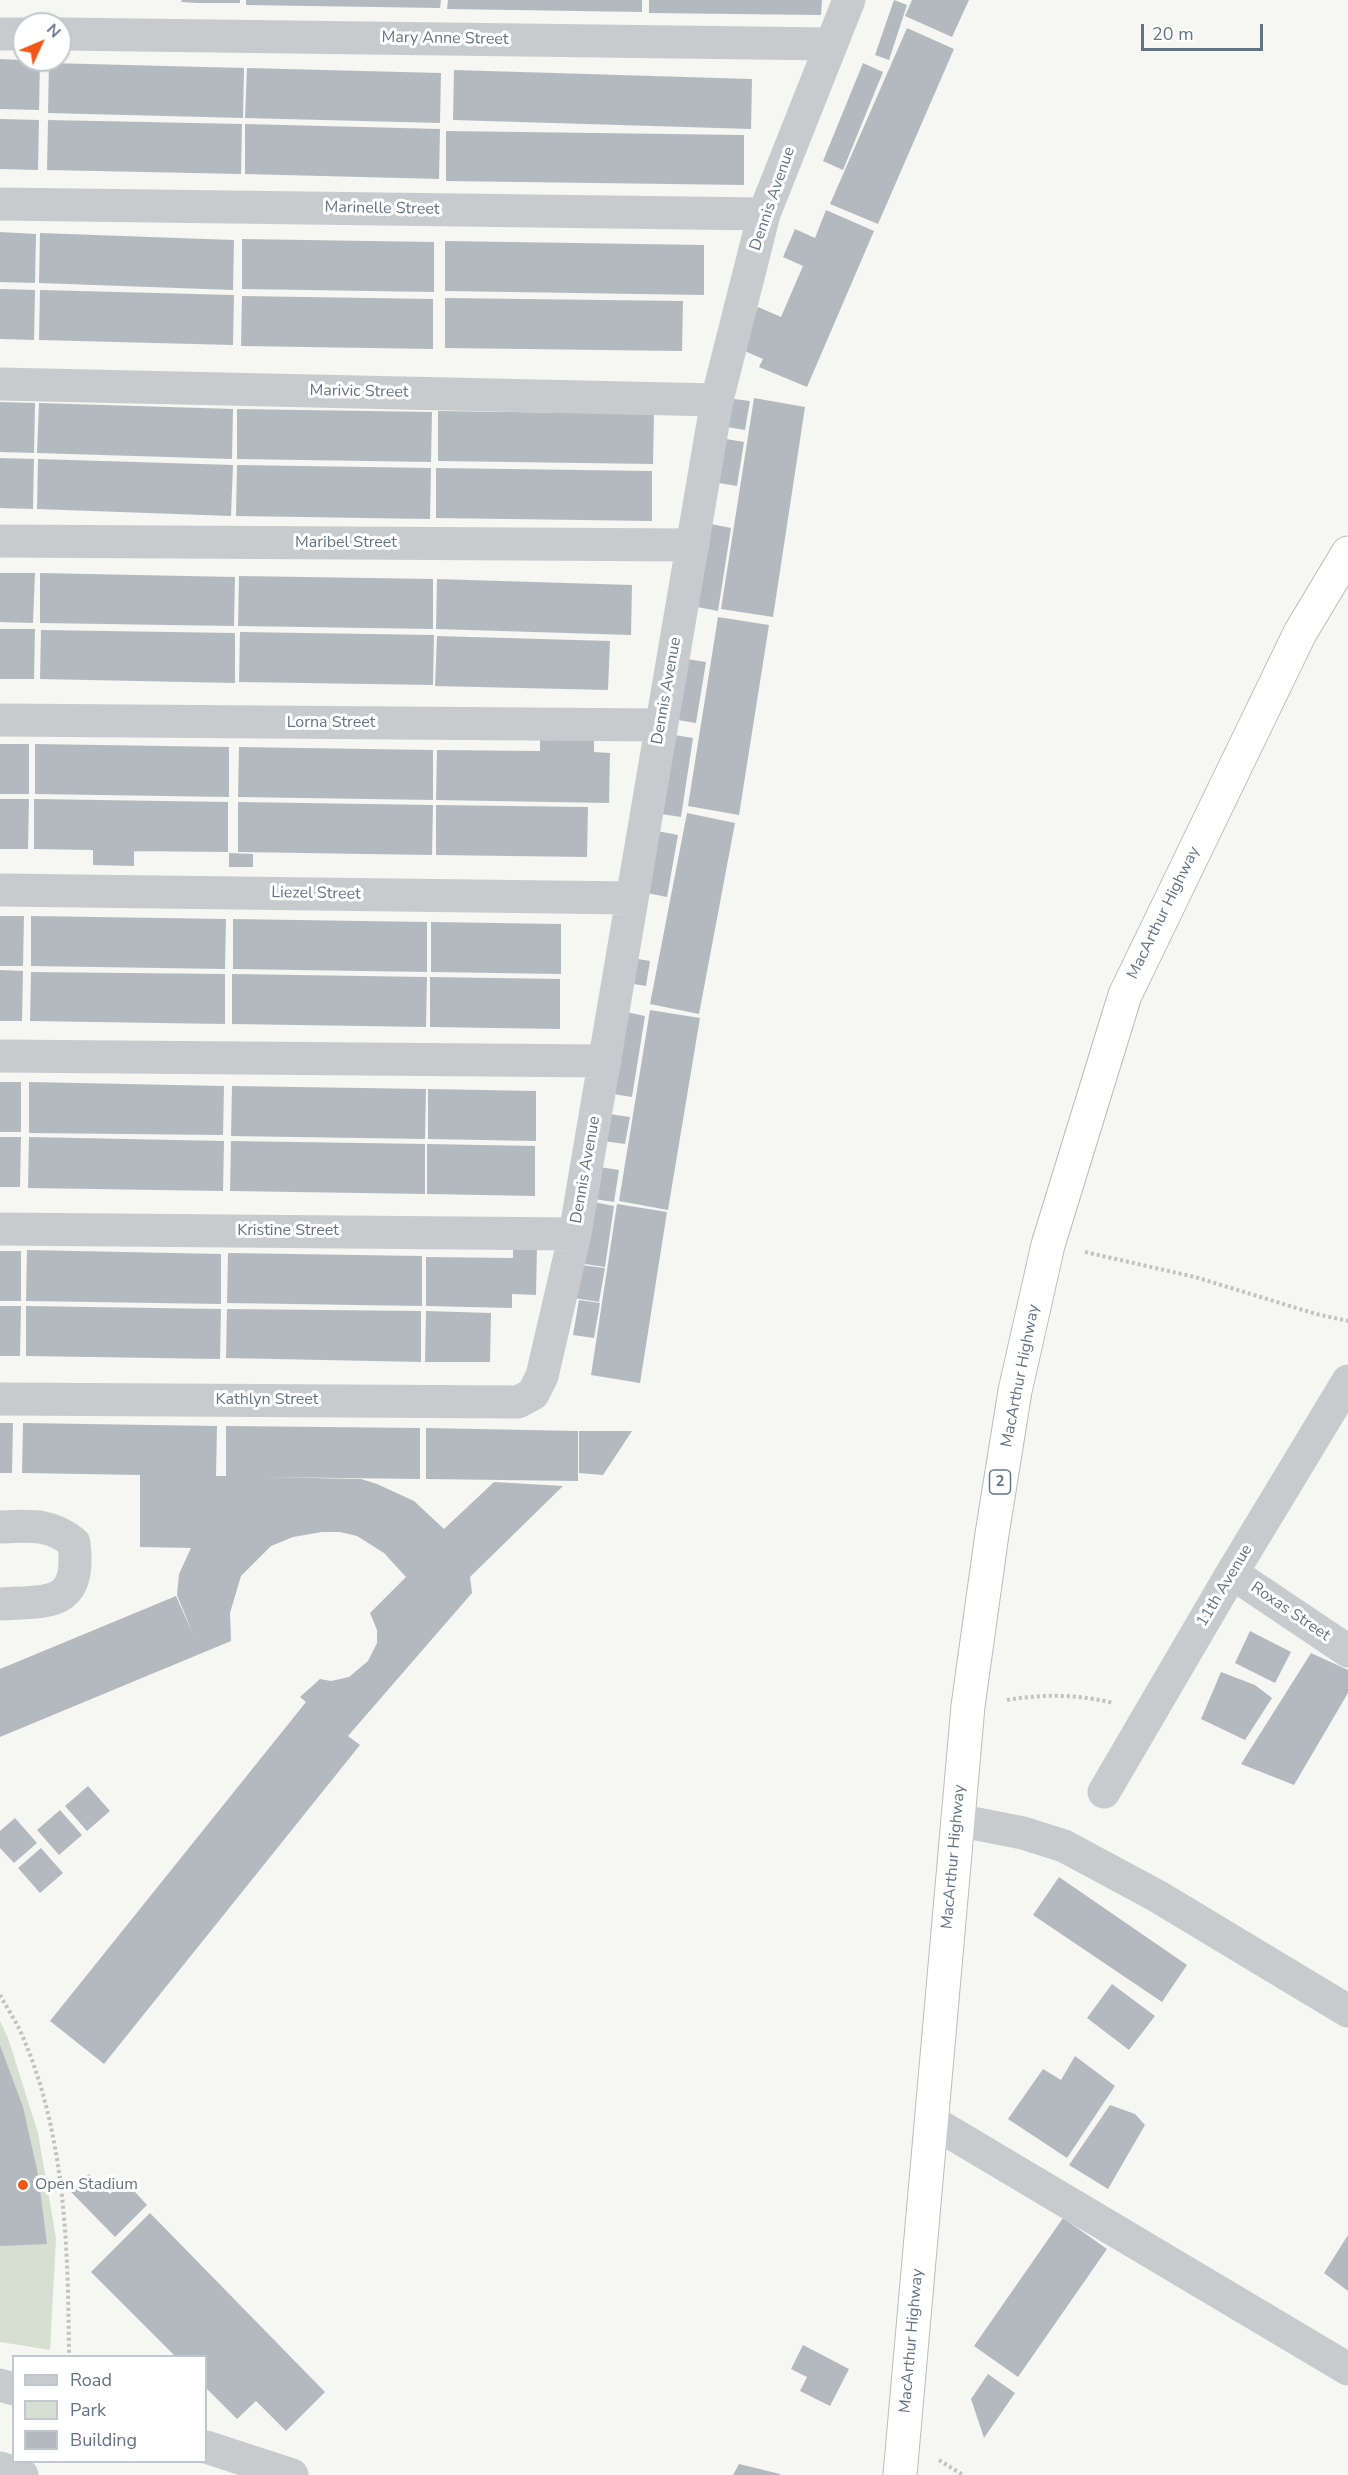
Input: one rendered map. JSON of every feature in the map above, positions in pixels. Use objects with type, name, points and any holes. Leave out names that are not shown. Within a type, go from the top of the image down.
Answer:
[{"type":"highway","name":"MacArthur Highway","points":[[900,2475],[968,1706],[992,1534],[1016,1391],[1048,1245],[1125,995],[1300,633],[1348,553]]},
{"type":"street","name":"Dennis Avenue","points":[[533,1394],[542,1376],[575,1234],[717,400],[764,214],[849,0]]},
{"type":"street","name":"Mary Anne Street","points":[[72,34],[830,44]]},
{"type":"street","name":"Marinelle Street","points":[[0,204],[764,214]]},
{"type":"street","name":"Marivic Street","points":[[0,384],[717,400]]},
{"type":"street","name":"Maribel Street","points":[[0,541],[693,545]]},
{"type":"street","name":"Lorna Street","points":[[0,720],[661,725]]},
{"type":"street","name":"Liezel Street","points":[[0,890],[632,898]]},
{"type":"street","points":[[0,1056],[605,1061]]},
{"type":"street","name":"Kristine Street","points":[[0,1229],[575,1234]]},
{"type":"street","name":"11th Avenue","points":[[1104,1792],[1348,1381]]},
{"type":"street","name":"Kathlyn Street","points":[[0,1399],[518,1402],[533,1394]]},
{"type":"street","points":[[0,1527],[40,1526],[63,1533],[74,1543],[76,1559],[73,1580],[66,1593],[50,1601],[0,1604]]},
{"type":"street","name":"Roxas Street","points":[[1232,1573],[1348,1651]]},
{"type":"street","points":[[957,1820],[1023,1833],[1064,1846],[1156,1896],[1348,2011]]},
{"type":"street","points":[[931,2121],[1348,2369]]},
{"type":"street","points":[[212,2458],[292,2475]]},
{"type":"street","points":[[0,2468],[22,2475]]},
{"type":"path","points":[[1048,1245],[1136,1262],[1316,1314],[1348,1321]]},
{"type":"path","points":[[968,1706],[1032,1696],[1072,1696],[1109,1702],[1150,1713]]},
{"type":"path","points":[[0,1995],[22,2035],[40,2087],[58,2163],[68,2263],[69,2355]]},
{"type":"green space","name":"Open Stadium","points":[[0,2021],[8,2038],[38,2133],[56,2238],[50,2350],[0,2342]]},
{"type":"building","points":[[182,0],[240,0],[240,3],[181,2]]},
{"type":"building","points":[[246,0],[441,0],[440,8],[246,5]]},
{"type":"building","points":[[448,0],[642,0],[642,12],[447,9]]},
{"type":"building","points":[[649,0],[822,0],[821,15],[649,13]]},
{"type":"building","points":[[894,0],[907,5],[889,60],[875,55]]},
{"type":"building","points":[[912,0],[969,0],[952,37],[905,16]]},
{"type":"building","points":[[907,28],[954,49],[878,224],[830,204]]},
{"type":"building","points":[[0,59],[12,60],[12,72],[40,72],[39,110],[0,109]]},
{"type":"building","points":[[863,63],[883,72],[843,170],[823,161]]},
{"type":"building","points":[[72,64],[244,68],[243,118],[48,113],[49,72],[72,72]]},
{"type":"building","points":[[247,68],[441,73],[440,123],[245,118]]},
{"type":"building","points":[[454,70],[752,79],[751,129],[453,120]]},
{"type":"building","points":[[0,119],[39,120],[38,170],[0,169]]},
{"type":"building","points":[[48,120],[242,124],[241,174],[47,170]]},
{"type":"building","points":[[245,124],[440,129],[439,179],[245,174]]},
{"type":"building","points":[[446,131],[744,135],[744,185],[446,181]]},
{"type":"building","points":[[826,210],[874,231],[807,387],[759,367],[763,359],[740,349],[758,307],[781,317],[803,266],[783,257],[795,229],[815,238]]},
{"type":"building","points":[[0,232],[36,234],[35,283],[0,282]]},
{"type":"building","points":[[40,233],[234,240],[233,290],[39,283]]},
{"type":"building","points":[[242,239],[434,242],[434,292],[242,289]]},
{"type":"building","points":[[445,241],[704,245],[704,295],[445,291]]},
{"type":"building","points":[[0,289],[35,290],[34,340],[0,339]]},
{"type":"building","points":[[40,290],[234,295],[233,345],[39,340]]},
{"type":"building","points":[[242,296],[433,299],[433,349],[241,346]]},
{"type":"building","points":[[445,298],[683,301],[682,351],[445,348]]},
{"type":"building","points":[[726,398],[750,401],[745,430],[721,426]]},
{"type":"building","points":[[754,398],[805,407],[773,617],[721,609]]},
{"type":"building","points":[[0,402],[35,403],[34,453],[0,452]]},
{"type":"building","points":[[39,403],[233,409],[232,459],[37,453]]},
{"type":"building","points":[[237,409],[432,412],[431,462],[237,459]]},
{"type":"building","points":[[438,411],[654,414],[653,464],[438,461]]},
{"type":"building","points":[[720,438],[744,442],[737,486],[713,482]]},
{"type":"building","points":[[0,458],[34,459],[33,509],[0,508]]},
{"type":"building","points":[[38,459],[233,465],[231,516],[37,509]]},
{"type":"building","points":[[237,465],[431,468],[430,519],[236,516]]},
{"type":"building","points":[[436,468],[652,471],[652,521],[436,518]]},
{"type":"building","points":[[706,523],[731,528],[718,611],[692,606]]},
{"type":"building","points":[[0,573],[35,573],[33,623],[0,622]]},
{"type":"building","points":[[40,573],[235,577],[234,626],[40,623]]},
{"type":"building","points":[[239,576],[433,579],[433,629],[238,626]]},
{"type":"building","points":[[437,579],[632,585],[631,635],[436,629]]},
{"type":"building","points":[[718,617],[769,625],[739,815],[688,806]]},
{"type":"building","points":[[0,629],[35,629],[34,679],[0,679]]},
{"type":"building","points":[[41,630],[235,633],[235,683],[40,679]]},
{"type":"building","points":[[240,632],[434,635],[433,685],[239,682]]},
{"type":"building","points":[[437,636],[610,641],[608,690],[435,686]]},
{"type":"building","points":[[680,658],[706,662],[696,723],[671,719]]},
{"type":"building","points":[[668,734],[693,738],[681,817],[655,813]]},
{"type":"building","points":[[540,737],[594,738],[594,752],[610,753],[609,803],[436,800],[437,750],[540,751]]},
{"type":"building","points":[[0,744],[29,744],[29,794],[0,794]]},
{"type":"building","points":[[35,744],[229,747],[229,797],[35,794]]},
{"type":"building","points":[[239,747],[433,750],[433,800],[238,797]]},
{"type":"building","points":[[0,799],[29,799],[28,849],[0,849]]},
{"type":"building","points":[[34,799],[228,802],[228,852],[134,851],[134,866],[93,865],[93,850],[34,849]]},
{"type":"building","points":[[238,802],[433,805],[432,855],[238,852]]},
{"type":"building","points":[[436,805],[588,807],[587,857],[436,855]]},
{"type":"building","points":[[687,813],[735,823],[699,1014],[650,1004]]},
{"type":"building","points":[[657,831],[678,835],[667,897],[647,893]]},
{"type":"building","points":[[229,853],[253,854],[253,867],[229,867]]},
{"type":"building","points":[[0,916],[24,916],[23,966],[0,966]]},
{"type":"building","points":[[31,916],[226,919],[225,969],[31,966]]},
{"type":"building","points":[[233,919],[427,922],[427,972],[233,969]]},
{"type":"building","points":[[431,922],[561,924],[561,974],[431,972]]},
{"type":"building","points":[[638,959],[650,961],[646,986],[634,984]]},
{"type":"building","points":[[0,970],[23,971],[22,1021],[0,1021]]},
{"type":"building","points":[[31,972],[225,974],[225,1024],[30,1021]]},
{"type":"building","points":[[232,974],[427,977],[426,1027],[232,1024]]},
{"type":"building","points":[[430,977],[560,979],[560,1029],[430,1027]]},
{"type":"building","points":[[650,1010],[700,1018],[668,1210],[619,1201]]},
{"type":"building","points":[[626,1012],[645,1016],[632,1097],[613,1094]]},
{"type":"building","points":[[0,1082],[21,1082],[21,1132],[0,1132]]},
{"type":"building","points":[[29,1082],[224,1086],[223,1135],[29,1133]]},
{"type":"building","points":[[232,1086],[426,1089],[425,1139],[231,1136]]},
{"type":"building","points":[[428,1089],[536,1091],[536,1141],[428,1139]]},
{"type":"building","points":[[609,1114],[630,1117],[625,1144],[604,1141]]},
{"type":"building","points":[[0,1137],[21,1137],[20,1187],[0,1187]]},
{"type":"building","points":[[29,1137],[224,1141],[223,1191],[28,1188]]},
{"type":"building","points":[[231,1141],[425,1144],[425,1194],[230,1191]]},
{"type":"building","points":[[427,1144],[535,1146],[535,1196],[427,1194]]},
{"type":"building","points":[[599,1167],[619,1170],[614,1202],[594,1199]]},
{"type":"building","points":[[594,1202],[614,1206],[605,1267],[585,1264]]},
{"type":"building","points":[[617,1204],[667,1212],[640,1383],[591,1375]]},
{"type":"building","points":[[513,1247],[537,1247],[536,1295],[512,1294],[512,1308],[426,1306],[426,1257],[513,1258]]},
{"type":"building","points":[[27,1250],[221,1254],[221,1304],[26,1301]]},
{"type":"building","points":[[0,1251],[21,1251],[21,1301],[0,1301]]},
{"type":"building","points":[[228,1253],[422,1256],[422,1306],[227,1303]]},
{"type":"building","points":[[573,1264],[605,1268],[599,1302],[568,1297]]},
{"type":"building","points":[[579,1300],[600,1303],[594,1338],[573,1335]]},
{"type":"building","points":[[0,1306],[21,1306],[20,1356],[0,1356]]},
{"type":"building","points":[[26,1306],[221,1309],[220,1359],[26,1356]]},
{"type":"building","points":[[227,1309],[421,1311],[421,1362],[226,1358]]},
{"type":"building","points":[[426,1311],[491,1313],[490,1362],[425,1362]]},
{"type":"building","points":[[0,1423],[13,1423],[12,1473],[0,1473]]},
{"type":"building","points":[[23,1423],[217,1426],[216,1476],[226,1476],[226,1426],[420,1428],[420,1479],[263,1477],[361,1479],[414,1501],[444,1529],[494,1482],[563,1486],[470,1577],[472,1593],[348,1736],[360,1745],[104,2064],[50,2021],[306,1702],[300,1697],[320,1679],[331,1681],[349,1677],[368,1661],[377,1643],[377,1630],[370,1613],[406,1577],[384,1553],[357,1536],[340,1532],[322,1532],[293,1537],[271,1546],[241,1576],[230,1613],[231,1641],[0,1737],[0,1669],[176,1596],[193,1634],[177,1595],[179,1574],[191,1548],[140,1547],[140,1475],[22,1473]]},
{"type":"building","points":[[426,1428],[578,1431],[578,1481],[426,1479]]},
{"type":"building","points":[[579,1431],[632,1431],[603,1475],[579,1473]]},
{"type":"building","points":[[1250,1631],[1291,1652],[1275,1683],[1235,1663]]},
{"type":"building","points":[[1311,1653],[1348,1670],[1348,1693],[1294,1785],[1241,1764]]},
{"type":"building","points":[[1221,1672],[1255,1685],[1272,1698],[1245,1740],[1201,1719]]},
{"type":"building","points":[[88,1786],[110,1811],[87,1831],[65,1806]]},
{"type":"building","points":[[60,1810],[82,1835],[59,1855],[37,1830]]},
{"type":"building","points":[[15,1818],[37,1843],[14,1863],[0,1848],[0,1831]]},
{"type":"building","points":[[41,1848],[63,1873],[40,1893],[18,1868]]},
{"type":"building","points":[[1059,1877],[1187,1965],[1162,2002],[1033,1915]]},
{"type":"building","points":[[1112,1984],[1155,2016],[1129,2050],[1087,2018]]},
{"type":"building","points":[[0,2045],[23,2107],[38,2174],[47,2244],[0,2246]]},
{"type":"building","points":[[1075,2056],[1115,2086],[1067,2158],[1008,2119],[1043,2069],[1061,2080]]},
{"type":"building","points":[[1110,2105],[1135,2114],[1145,2125],[1108,2189],[1069,2165]]},
{"type":"building","points":[[89,2174],[110,2194],[124,2180],[147,2205],[115,2237],[71,2192]]},
{"type":"building","points":[[150,2213],[325,2392],[286,2431],[256,2401],[237,2419],[207,2389],[207,2355],[174,2355],[91,2272]]},
{"type":"building","points":[[1063,2218],[1107,2249],[1018,2377],[974,2346]]},
{"type":"building","points":[[1348,2235],[1348,2291],[1324,2273]]},
{"type":"building","points":[[803,2345],[849,2369],[830,2406],[800,2391],[807,2377],[791,2369]]},
{"type":"building","points":[[988,2374],[1015,2393],[984,2438],[971,2399]]},
{"type":"building","points":[[739,2464],[780,2474],[780,2475],[733,2475]]},
{"type":"place","name":"Open Stadium","points":[[23,2185]]}]
